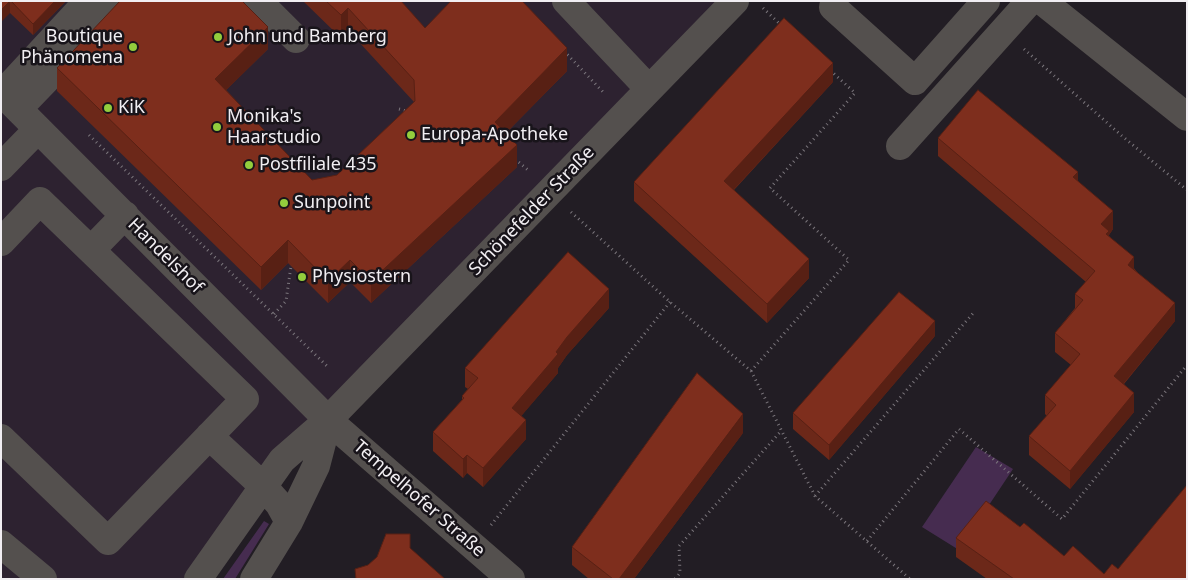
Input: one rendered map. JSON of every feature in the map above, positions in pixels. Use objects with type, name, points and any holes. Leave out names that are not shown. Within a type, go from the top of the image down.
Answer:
[{"type":"street","points":[[6,97],[88,1]]},
{"type":"street","points":[[6,97],[122,1]]},
{"type":"street","points":[[258,1],[296,40]]},
{"type":"street","points":[[566,1],[649,89]]},
{"type":"street","name":"Schönefelder Straße","points":[[198,579],[282,460],[328,420],[550,194],[735,1]]},
{"type":"street","points":[[833,7],[915,81],[986,1]]},
{"type":"street","points":[[900,146],[1030,1]]},
{"type":"street","points":[[1042,1],[1187,117]]},
{"type":"street","name":"Handelshof","points":[[6,97],[328,420]]},
{"type":"street","points":[[1,166],[38,129]]},
{"type":"street","points":[[1,242],[40,201],[245,399],[108,541],[1,438]]},
{"type":"street","points":[[91,250],[124,215]]},
{"type":"street","name":"Schönefelder Straße","points":[[254,579],[289,522],[316,466],[328,420]]},
{"type":"street","name":"Tempelhofer Straße","points":[[328,420],[510,579]]},
{"type":"street","points":[[209,436],[263,486],[279,504],[289,522]]},
{"type":"street","points":[[1,544],[39,577]]},
{"type":"path","points":[[762,8],[784,28]]},
{"type":"path","points":[[1004,31],[1122,136],[1187,190]]},
{"type":"path","points":[[557,44],[604,93]]},
{"type":"path","points":[[752,371],[848,260],[770,188],[855,93],[826,67]]},
{"type":"path","points":[[399,109],[414,113]]},
{"type":"path","points":[[82,129],[329,368]]},
{"type":"path","points":[[511,156],[526,167],[550,194],[670,302],[752,371],[815,496],[910,579]]},
{"type":"path","points":[[274,314],[286,301],[291,266]]},
{"type":"path","points":[[473,546],[670,302]]},
{"type":"path","points":[[815,496],[975,312]]},
{"type":"path","points":[[867,541],[959,429],[1062,520],[1187,365]]},
{"type":"path","points":[[675,579],[680,573],[679,546],[782,430]]},
{"type":"shaded area","points":[[1,1],[735,1],[328,420],[198,579],[1,579]]},
{"type":"shaded area","points":[[976,447],[1013,469],[959,550],[922,527]]},
{"type":"shaded area","points":[[264,521],[269,524],[235,579],[223,579]]},
{"type":"building","points":[[1,1],[10,1],[1,10]]},
{"type":"building","points":[[11,1],[55,1],[33,24]]},
{"type":"building","points":[[120,1],[242,1],[268,27],[215,79],[312,180],[337,175],[415,101],[414,80],[348,8],[341,15],[326,1],[401,1],[425,28],[451,1],[522,1],[567,48],[495,122],[517,145],[371,281],[350,260],[328,281],[288,240],[261,267],[57,68]]},
{"type":"building","points":[[784,18],[833,63],[724,181],[809,259],[767,304],[634,182]]},
{"type":"building","points":[[978,90],[1078,172],[1073,177],[1113,211],[1101,224],[1109,231],[1106,234],[1134,257],[1128,265],[1175,303],[1114,376],[1134,393],[1070,471],[1029,436],[1056,405],[1045,395],[1080,354],[1055,333],[1083,300],[1075,294],[1095,271],[938,138]]},
{"type":"building","points":[[568,252],[609,289],[567,337],[556,352],[558,354],[512,408],[526,420],[483,468],[467,455],[463,459],[433,432],[464,398],[462,396],[478,378],[465,368]]},
{"type":"building","points":[[899,292],[935,321],[829,445],[793,413]]},
{"type":"building","points":[[697,373],[743,414],[619,579],[613,579],[572,547]]},
{"type":"building","points":[[1187,485],[1187,579],[1014,579],[956,538],[986,501],[1020,527],[1024,523],[1064,556],[1073,546],[1104,574],[1112,564],[1118,569]]},
{"type":"building","points":[[386,534],[410,534],[410,548],[445,579],[356,579],[355,569],[368,565],[377,557]]},
{"type":"place","name":"John und Bamberg","points":[[218,37]]},
{"type":"place","name":"Boutique Phänomena","points":[[133,47]]},
{"type":"place","name":"KiK","points":[[108,108]]},
{"type":"place","name":"Monika's Haarstudio","points":[[217,127]]},
{"type":"place","name":"Europa-Apotheke","points":[[411,135]]},
{"type":"place","name":"Postfiliale 435","points":[[249,165]]},
{"type":"place","name":"Sunpoint","points":[[284,203]]},
{"type":"place","name":"Physiostern","points":[[302,277]]}]
